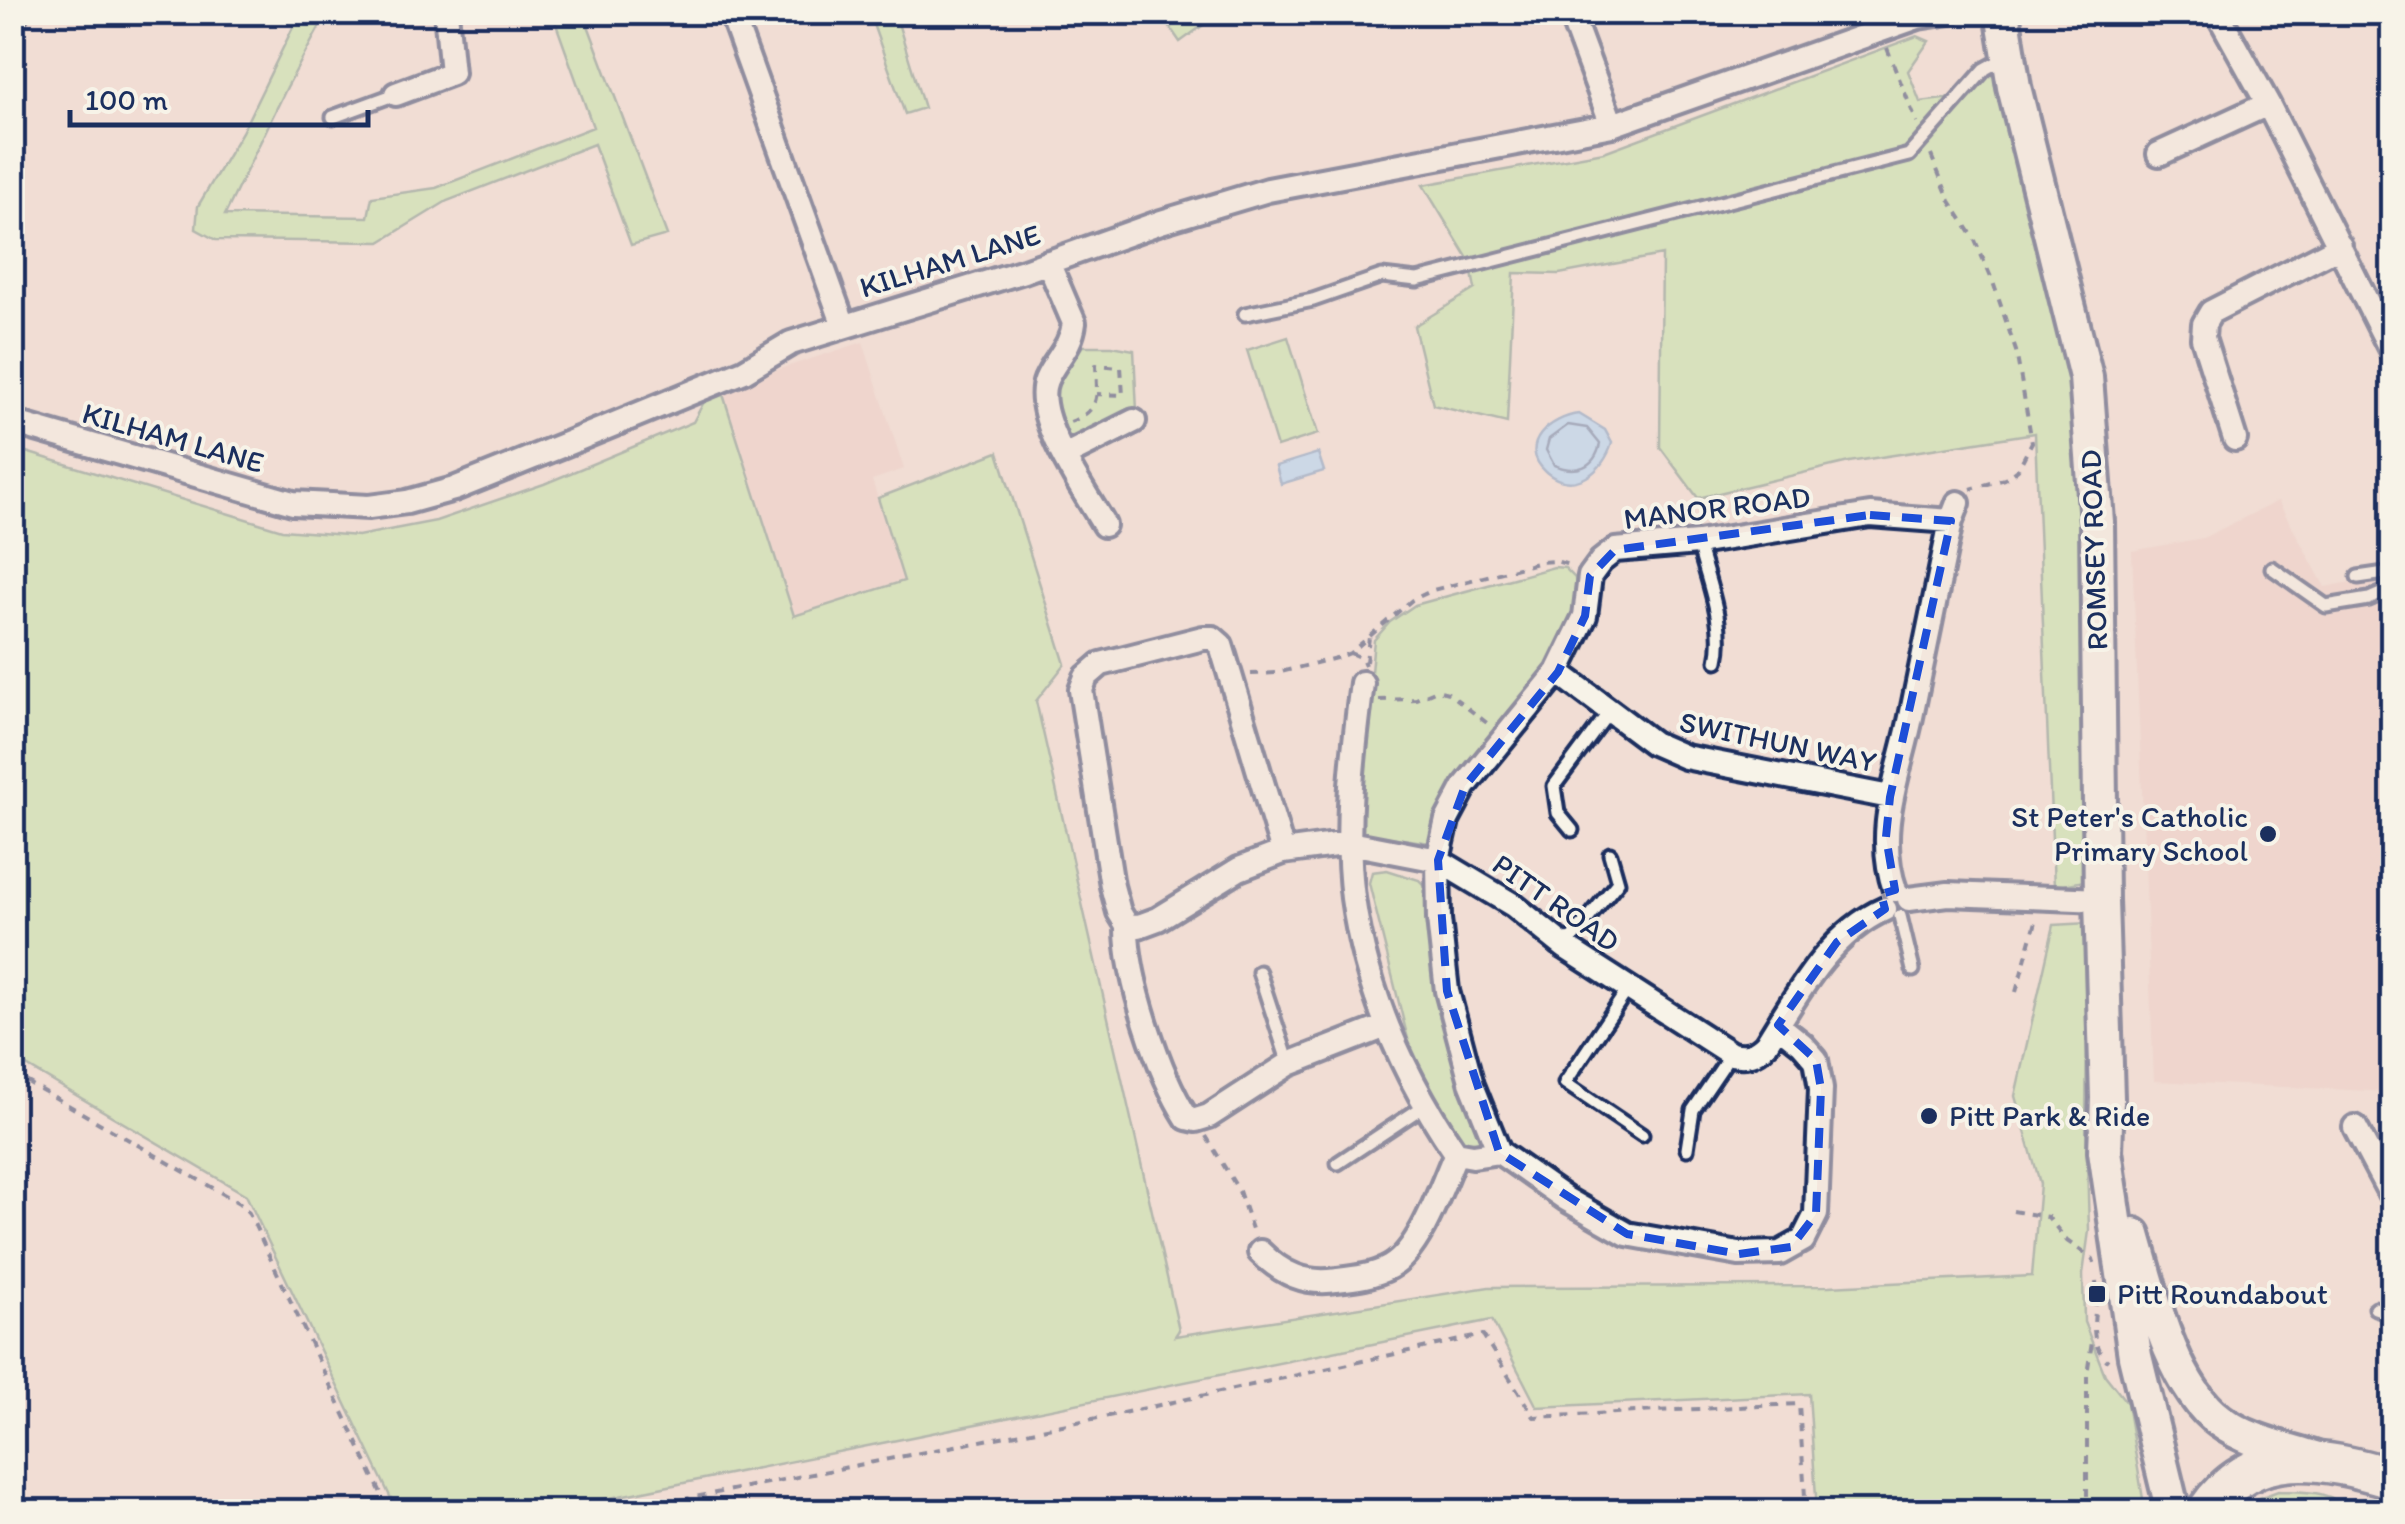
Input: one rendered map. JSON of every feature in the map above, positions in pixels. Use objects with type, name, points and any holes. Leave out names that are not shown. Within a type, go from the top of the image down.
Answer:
[{"type":"main road","name":"ROMSEY ROAD","points":[[2002,12],[2008,55],[2086,377],[2097,522],[2100,900],[2108,1098],[2105,1151],[2135,1356],[2173,1512]]},
{"type":"main road","name":"ROMSEY ROAD","points":[[2108,1098],[2126,1210],[2152,1296],[2186,1385],[2204,1409],[2224,1424],[2260,1442],[2332,1462]]},
{"type":"main road","points":[[2206,1512],[2233,1481],[2282,1460],[2332,1462],[2392,1478]]},
{"type":"main road","points":[[2332,1462],[2392,1508]]},
{"type":"street","points":[[12,21],[17,12]]},
{"type":"street","points":[[396,94],[452,73],[446,12]]},
{"type":"street","points":[[731,12],[844,326]]},
{"type":"street","points":[[1570,12],[1612,125]]},
{"type":"street","name":"KILHAM LANE","points":[[12,422],[293,502],[369,508],[454,489],[744,370],[791,343],[1162,222],[1268,190],[1612,125],[1921,15],[1950,12]]},
{"type":"street","points":[[2217,12],[2268,104],[2392,352]]},
{"type":"street","points":[[2159,154],[2268,104]]},
{"type":"street","points":[[2235,439],[2203,338],[2204,324],[2212,312],[2340,246]]},
{"type":"street","points":[[1048,262],[1074,324],[1066,352],[1046,380],[1045,405],[1064,456],[1104,525]]},
{"type":"street","points":[[1064,456],[1134,420]]},
{"type":"street","points":[[1897,903],[1888,868],[1886,838],[1890,796],[1904,752],[1954,512]]},
{"type":"street","name":"MANOR ROAD","points":[[1590,576],[1616,550],[1698,543],[1870,516],[1954,512]]},
{"type":"street","points":[[1590,576],[1585,616],[1558,672],[1465,786],[1447,820],[1438,860],[1439,919],[1448,991],[1472,1086],[1499,1152],[1566,1199],[1627,1234],[1739,1254],[1780,1253],[1803,1240],[1816,1214],[1821,1089],[1816,1060],[1778,1025]]},
{"type":"street","points":[[1283,852],[1222,645],[1214,638],[1101,664],[1086,678],[1081,690],[1112,886],[1118,912],[1127,925],[1130,967],[1159,1065],[1186,1118],[1209,1116],[1289,1064],[1386,1026]]},
{"type":"street","name":"SWITHUN WAY","points":[[1558,672],[1653,743],[1685,757],[1890,796]]},
{"type":"street","points":[[1362,683],[1350,843],[1353,898],[1368,967],[1386,1026],[1424,1106],[1456,1152],[1473,1156],[1499,1152]]},
{"type":"street","name":"PITT ROAD","points":[[1127,925],[1139,926],[1158,919],[1239,869],[1283,852],[1350,843],[1438,860],[1513,905],[1565,948],[1730,1054]]},
{"type":"street","points":[[1730,1054],[1757,1052],[1837,942],[1859,920],[1897,903],[1948,894],[2100,900]]},
{"type":"street","points":[[2354,1127],[2392,1198]]},
{"type":"street","points":[[1260,1252],[1280,1272],[1298,1278],[1330,1281],[1371,1275],[1394,1266],[1412,1246],[1456,1152]]},
{"type":"lane","points":[[1245,314],[1313,300],[1382,276],[1416,280],[1909,155],[1985,69],[2008,55]]},
{"type":"lane","points":[[333,117],[396,94]]},
{"type":"lane","points":[[1698,543],[1716,611],[1721,646],[1717,660]]},
{"type":"lane","points":[[2272,568],[2326,606],[2392,590]]},
{"type":"lane","points":[[2358,577],[2392,572]]},
{"type":"lane","points":[[1572,830],[1558,814],[1554,786],[1609,712]]},
{"type":"lane","points":[[1565,948],[1618,882],[1610,854]]},
{"type":"lane","points":[[1897,903],[1913,970]]},
{"type":"lane","points":[[1259,972],[1289,1064]]},
{"type":"lane","points":[[1628,989],[1564,1083],[1642,1136]]},
{"type":"lane","points":[[1687,1149],[1693,1110],[1730,1054]]},
{"type":"lane","points":[[1338,1163],[1424,1106]]},
{"type":"lane","points":[[2374,1308],[2392,1311]]},
{"type":"path","points":[[1881,32],[1950,201],[1974,238],[1993,282],[2016,350],[2032,442],[2018,469],[2004,478],[1975,486],[1954,512]]},
{"type":"path","points":[[1052,430],[1089,415],[1097,394],[1096,365],[1121,368],[1123,395],[1097,394]]},
{"type":"path","points":[[1232,678],[1340,658],[1412,600],[1470,580],[1556,561],[1590,576]]},
{"type":"path","points":[[1370,636],[1362,683],[1416,699],[1436,690],[1448,693],[1504,736]]},
{"type":"path","points":[[2016,992],[2043,899]]},
{"type":"path","points":[[12,1073],[249,1212],[390,1512]]},
{"type":"path","points":[[1196,1120],[1239,1191],[1260,1252]]},
{"type":"path","points":[[2013,1211],[2048,1217],[2066,1241],[2093,1259],[2097,1294]]},
{"type":"path","points":[[619,1512],[1114,1416],[1484,1334],[1534,1417],[1799,1404],[1806,1512]]},
{"type":"path","points":[[2087,1512],[2088,1374],[2093,1338]]},
{"type":"highlighted area","points":[[1870,515],[1951,521],[1890,797],[1886,837],[1895,890],[1881,894],[1885,909],[1837,942],[1778,1025],[1816,1060],[1821,1089],[1816,1214],[1791,1247],[1739,1254],[1627,1234],[1499,1152],[1447,991],[1438,860],[1465,786],[1558,672],[1585,616],[1590,576],[1615,550]]},
{"type":"shaded area","points":[[863,342],[904,469],[872,480],[904,581],[794,616],[721,388]]},
{"type":"shaded area","name":"St Peter's Catholic Primary School","points":[[2278,501],[2325,587],[2392,574],[2392,1092],[2154,1081],[2132,551],[2203,538]]},
{"type":"green space","points":[[583,12],[667,235],[631,245],[594,144],[447,201],[380,242],[216,240],[196,229],[198,206],[242,132],[300,13],[327,13],[225,215],[368,217],[372,197],[436,188],[593,127],[552,13]]},
{"type":"green space","points":[[1180,12],[1240,13],[1213,18],[1180,42],[1169,26]]},
{"type":"green space","points":[[869,13],[895,13],[924,108],[905,114]]},
{"type":"green space","points":[[1917,36],[1929,41],[1908,71],[1920,102],[1960,97],[1994,73],[2071,378],[2085,520],[2089,880],[2054,887],[2035,433],[1849,462],[1698,498],[1660,447],[1662,255],[1559,274],[1514,273],[1507,423],[1433,405],[1414,326],[1475,289],[1470,262],[1423,185],[1604,152]]},
{"type":"green space","points":[[1288,337],[1318,434],[1277,447],[1247,350]]},
{"type":"green space","points":[[1083,346],[1134,350],[1137,411],[1070,446],[1058,415],[1055,393],[1062,373]]},
{"type":"green space","points":[[721,388],[794,616],[904,581],[878,498],[998,452],[1065,664],[1036,701],[1179,1330],[1175,1336],[1489,1287],[1829,1286],[2032,1276],[2040,1184],[2015,1096],[2054,925],[2088,923],[2089,1231],[2083,1274],[2084,1322],[2105,1375],[2127,1403],[2145,1511],[1817,1511],[1809,1394],[1537,1407],[1492,1320],[545,1511],[397,1511],[246,1195],[13,1058],[13,448],[282,530],[358,536],[436,521],[544,484],[693,422],[705,400]]},
{"type":"green space","points":[[1554,567],[1565,568],[1575,578],[1578,611],[1546,671],[1430,843],[1361,833],[1374,640],[1390,622],[1415,605]]},
{"type":"green space","points":[[1387,870],[1419,880],[1429,890],[1485,1140],[1461,1146],[1414,1063],[1369,883],[1372,872]]},
{"type":"green space","points":[[2278,1491],[2325,1495],[2348,1511],[2240,1511],[2248,1502]]},
{"type":"water","points":[[1579,414],[1605,430],[1612,443],[1595,471],[1567,482],[1546,472],[1538,462],[1536,443],[1548,427]]},
{"type":"water","points":[[1318,453],[1324,471],[1281,484],[1276,466]]},
{"type":"place","name":"St Peter's Catholic Primary School","points":[[2268,834]]},
{"type":"place","name":"Pitt Park & Ride","points":[[1929,1116]]},
{"type":"place","name":"Pitt Roundabout","points":[[2097,1294]]}]
